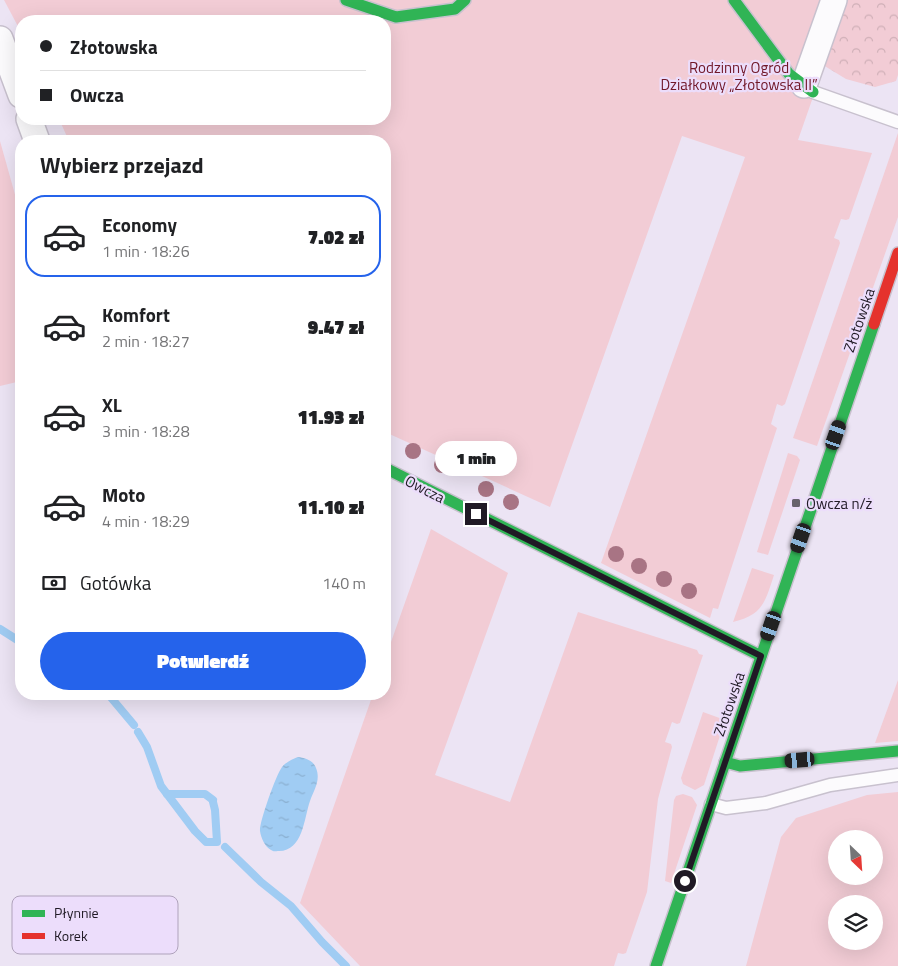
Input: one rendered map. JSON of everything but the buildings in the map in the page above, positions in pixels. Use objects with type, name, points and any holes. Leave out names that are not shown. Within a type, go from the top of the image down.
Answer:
[{"type":"street","points":[[346,0],[396,16],[455,10],[464,0]]},
{"type":"street","points":[[734,0],[789,74],[809,89],[834,0]]},
{"type":"street","points":[[0,39],[15,79]]},
{"type":"street","name":"Złotowska","points":[[656,966],[898,253]]},
{"type":"street","name":"Owcza","points":[[391,471],[761,656]]},
{"type":"street","points":[[725,762],[740,766],[898,751]]},
{"type":"lane","points":[[809,89],[898,122]]},
{"type":"lane","points":[[711,804],[726,808],[766,803],[830,785],[898,775]]},
{"type":"green space","name":"Rodzinny Ogród Działkowy „Złotowska II”","points":[[4,0],[847,0],[798,140],[872,153],[849,219],[841,219],[834,238],[839,240],[840,243],[785,404],[782,406],[777,404],[771,424],[777,428],[718,609],[713,608],[710,618],[601,563],[745,157],[682,136],[550,507],[391,435],[391,135],[66,135],[62,125],[391,125],[391,15],[15,15],[15,21]]},
{"type":"green space","points":[[847,0],[898,0],[898,75],[896,81],[875,87],[846,79],[823,65]]},
{"type":"green space","points":[[898,133],[898,217],[817,446],[793,438]]},
{"type":"green space","points":[[0,141],[15,195],[15,382],[0,386]]},
{"type":"green space","points":[[788,453],[797,456],[800,460],[768,555],[757,552]]},
{"type":"green space","points":[[431,529],[508,573],[435,775],[510,802],[578,612],[697,650],[699,654],[703,655],[680,723],[672,722],[665,742],[671,744],[672,747],[658,799],[647,892],[626,953],[618,953],[614,966],[360,966],[300,903],[371,700],[391,700],[391,642]]},
{"type":"green space","points":[[752,568],[774,575],[768,593],[761,606],[751,616],[733,622]]},
{"type":"green space","points":[[898,680],[898,741],[875,743]]},
{"type":"green space","points":[[703,712],[725,720],[704,785],[695,790],[683,784],[681,778]]},
{"type":"green space","points":[[898,792],[898,966],[746,966],[781,837],[796,818],[867,795]]},
{"type":"green space","points":[[683,794],[692,797],[697,805],[671,883],[665,881],[674,800],[676,796]]},
{"type":"water","points":[[298,757],[308,760],[315,765],[318,777],[316,785],[298,840],[287,850],[273,851],[264,842],[260,826],[279,772],[288,762]]},
{"type":"waterway","points":[[0,629],[15,638]]},
{"type":"waterway","points":[[113,700],[134,725]]},
{"type":"waterway","points":[[138,732],[147,747],[161,786],[195,831],[206,842],[217,842],[213,802]]},
{"type":"waterway","points":[[167,794],[205,794],[213,800]]},
{"type":"waterway","points":[[225,847],[261,882],[291,906],[346,966]]},
{"type":"traffic: fast","points":[[346,0],[390,15]]},
{"type":"traffic: fast","points":[[391,15],[396,17],[455,9],[465,0]]},
{"type":"traffic: fast","points":[[734,0],[789,74],[813,92]]},
{"type":"traffic: fast","points":[[656,966],[874,324]]},
{"type":"traffic: fast","points":[[391,471],[761,656]]},
{"type":"traffic: fast","points":[[725,762],[740,766],[898,751]]},
{"type":"traffic: jam","points":[[874,324],[898,253]]},
{"type":"place","name":"Owcza n/ż","points":[[796,503]]},
{"type":"route","points":[[476,514],[761,656],[685,881]]}]
